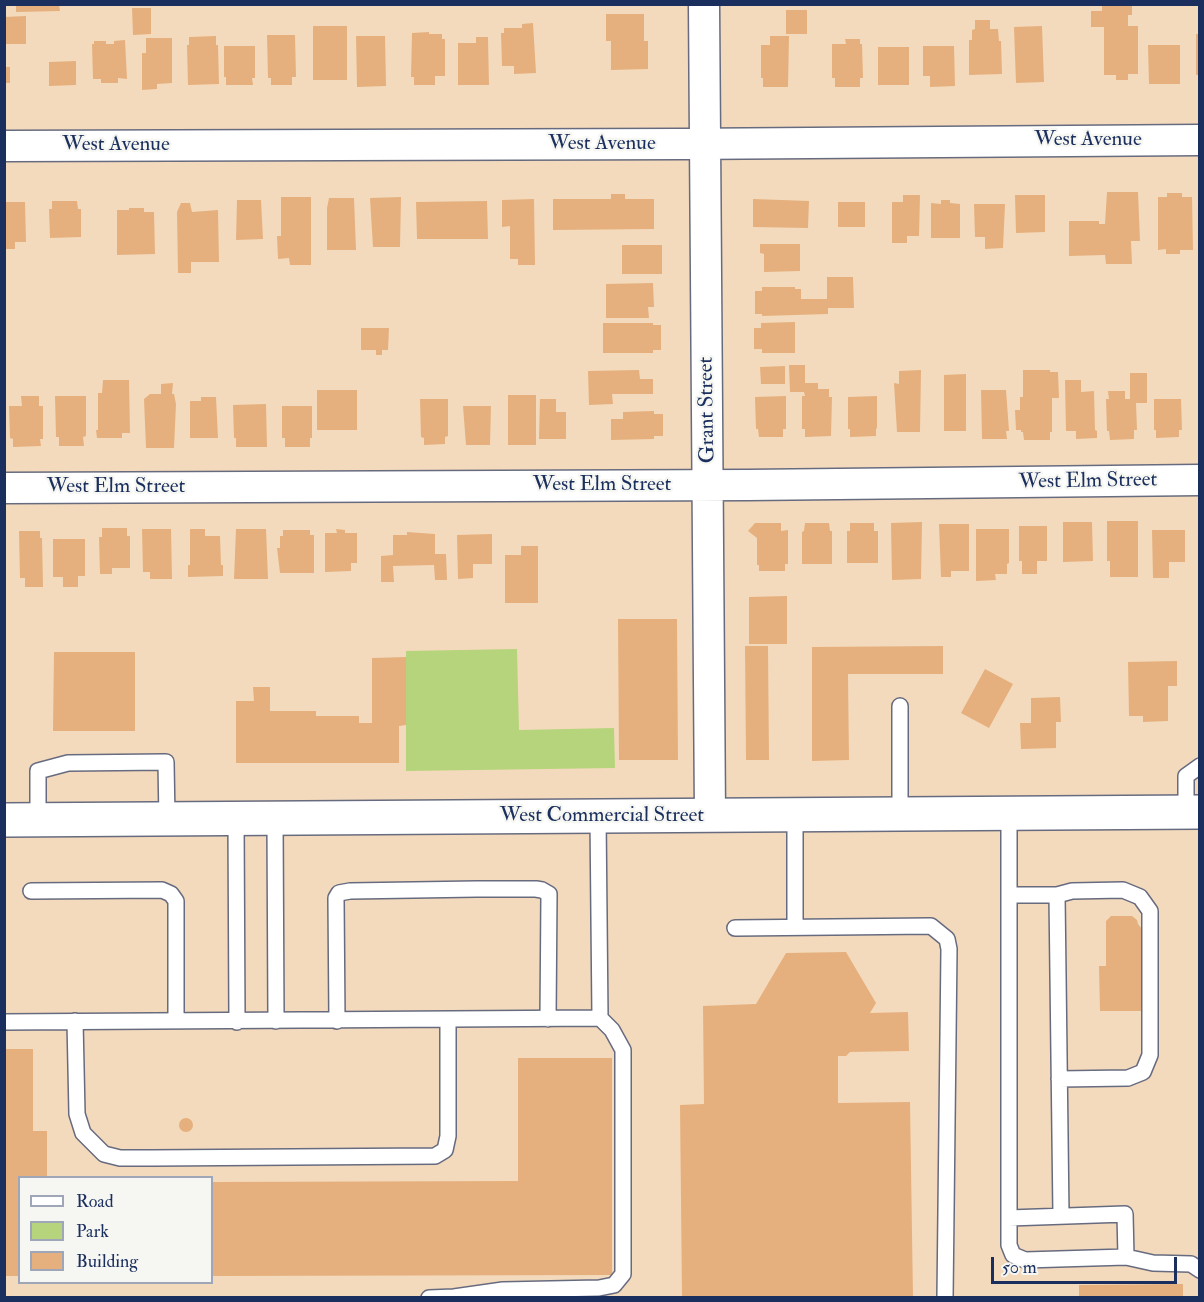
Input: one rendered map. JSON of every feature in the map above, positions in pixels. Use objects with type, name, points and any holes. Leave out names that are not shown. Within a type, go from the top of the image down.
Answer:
[{"type":"main road","name":"West Commercial Street","points":[[4,820],[1193,812]]},
{"type":"street","name":"Grant Street","points":[[704,4],[710,815]]},
{"type":"street","name":"West Avenue","points":[[4,146],[1200,140]]},
{"type":"street","name":"West Elm Street","points":[[4,488],[1200,480]]},
{"type":"lane","points":[[900,706],[900,814]]},
{"type":"lane","points":[[38,820],[38,771],[68,763],[166,762],[167,820]]},
{"type":"lane","points":[[1193,812],[1186,776],[1200,766]]},
{"type":"lane","points":[[1009,813],[1009,1245],[1012,1255],[1025,1260],[1126,1257],[1153,1263],[1191,1264],[1200,1270]]},
{"type":"lane","points":[[429,1298],[503,1290],[599,1288],[614,1285],[623,1274],[623,1050],[612,1030],[600,1018],[598,816]]},
{"type":"lane","points":[[795,816],[795,927]]},
{"type":"lane","points":[[236,819],[237,1022]]},
{"type":"lane","points":[[275,819],[276,1021]]},
{"type":"lane","points":[[337,1021],[336,898],[339,893],[500,889],[536,889],[549,894],[548,1019]]},
{"type":"lane","points":[[31,891],[162,890],[171,894],[176,901],[176,1022]]},
{"type":"lane","points":[[1009,895],[1057,895],[1072,891],[1123,890],[1140,897],[1150,911],[1150,1055],[1143,1072],[1128,1078],[1059,1079]]},
{"type":"lane","points":[[1057,895],[1061,1216]]},
{"type":"lane","points":[[735,928],[931,926],[947,939],[949,949],[945,1298]]},
{"type":"lane","points":[[4,1022],[600,1018]]},
{"type":"lane","points":[[75,1022],[77,1114],[83,1133],[104,1154],[120,1158],[163,1158],[435,1156],[445,1150],[448,1136],[448,1020]]},
{"type":"lane","points":[[1009,1218],[1125,1214],[1126,1257]]},
{"type":"green space","points":[[517,649],[519,730],[614,728],[615,768],[406,771],[406,651]]},
{"type":"building","points":[[16,4],[59,4],[60,11],[16,12]]},
{"type":"building","points":[[1102,4],[1132,4],[1132,15],[1128,15],[1128,26],[1138,26],[1138,74],[1128,74],[1128,80],[1116,80],[1116,75],[1104,75],[1104,27],[1091,27],[1091,11],[1102,11]]},
{"type":"building","points":[[132,8],[151,8],[151,34],[133,35]]},
{"type":"building","points":[[786,10],[807,10],[807,34],[786,34]]},
{"type":"building","points":[[606,14],[644,14],[644,41],[648,41],[648,69],[611,70],[611,41],[606,41]]},
{"type":"building","points":[[26,16],[26,44],[4,44],[4,17]]},
{"type":"building","points":[[975,20],[990,20],[990,29],[998,29],[999,41],[1001,41],[1002,74],[969,75],[969,40],[972,40]]},
{"type":"building","points":[[533,23],[536,73],[514,74],[514,66],[502,66],[501,33],[504,33],[504,28],[522,28],[522,24]]},
{"type":"building","points":[[313,26],[347,26],[347,80],[313,80]]},
{"type":"building","points":[[1042,26],[1044,82],[1016,83],[1014,27]]},
{"type":"building","points":[[429,32],[429,34],[442,34],[442,39],[445,39],[445,76],[435,76],[435,85],[414,85],[414,77],[411,77],[412,33]]},
{"type":"building","points":[[1196,34],[1200,34],[1200,75],[1196,75]]},
{"type":"building","points":[[267,35],[295,35],[296,77],[292,77],[292,85],[271,85],[271,78],[268,78]]},
{"type":"building","points":[[216,36],[219,84],[188,85],[187,45],[189,45],[189,37]]},
{"type":"building","points":[[356,36],[385,36],[386,86],[357,87]]},
{"type":"building","points":[[770,36],[789,36],[788,87],[763,87],[761,45],[770,45]]},
{"type":"building","points":[[476,37],[488,37],[489,85],[458,85],[458,43],[476,43]]},
{"type":"building","points":[[146,38],[172,38],[172,83],[157,84],[157,89],[142,90],[142,53],[146,53]]},
{"type":"building","points":[[845,39],[860,39],[860,44],[862,44],[863,78],[860,78],[860,87],[835,87],[835,78],[832,78],[832,44],[846,44]]},
{"type":"building","points":[[125,40],[127,79],[118,78],[118,83],[101,83],[101,79],[93,79],[92,44],[94,41],[114,44],[114,41]]},
{"type":"building","points":[[1148,45],[1180,45],[1180,84],[1149,84]]},
{"type":"building","points":[[224,46],[255,46],[253,85],[226,85]]},
{"type":"building","points":[[923,46],[954,46],[955,86],[930,87],[930,76],[923,76]]},
{"type":"building","points":[[878,47],[909,47],[909,85],[878,85]]},
{"type":"building","points":[[76,61],[76,85],[49,86],[49,62]]},
{"type":"building","points":[[4,67],[10,67],[10,83],[4,83]]},
{"type":"building","points":[[1107,192],[1138,192],[1140,241],[1131,241],[1132,264],[1106,264],[1105,255],[1069,256],[1069,221],[1099,221],[1099,224],[1105,224]]},
{"type":"building","points":[[1167,193],[1182,193],[1182,197],[1192,197],[1193,250],[1180,250],[1180,254],[1166,254],[1166,249],[1158,250],[1158,197],[1167,197]]},
{"type":"building","points":[[611,194],[625,194],[625,199],[654,199],[654,229],[553,230],[553,199],[611,199]]},
{"type":"building","points":[[903,195],[920,195],[919,236],[907,236],[907,243],[892,243],[892,202],[903,202]]},
{"type":"building","points":[[1015,195],[1045,195],[1045,232],[1016,233]]},
{"type":"building","points":[[281,197],[311,197],[311,265],[290,265],[289,258],[278,259],[277,236],[281,236]]},
{"type":"building","points":[[401,197],[400,247],[373,247],[370,198]]},
{"type":"building","points":[[329,198],[354,198],[356,250],[327,250]]},
{"type":"building","points":[[534,199],[535,265],[518,265],[518,259],[510,259],[510,226],[502,227],[502,200]]},
{"type":"building","points":[[753,199],[809,201],[808,228],[753,227]]},
{"type":"building","points":[[237,200],[261,200],[263,239],[236,240]]},
{"type":"building","points":[[941,200],[950,200],[950,203],[960,204],[960,238],[931,238],[931,203],[941,204]]},
{"type":"building","points":[[52,201],[77,201],[78,209],[81,209],[81,237],[50,238],[49,209],[52,209]]},
{"type":"building","points":[[487,201],[488,239],[417,239],[416,202]]},
{"type":"building","points":[[4,202],[25,202],[26,242],[15,242],[15,249],[4,249]]},
{"type":"building","points":[[838,202],[865,202],[865,227],[838,227]]},
{"type":"building","points":[[181,203],[190,203],[192,212],[218,210],[219,262],[191,262],[191,273],[178,273],[177,212]]},
{"type":"building","points":[[974,204],[1005,204],[1003,248],[985,249],[985,237],[975,237]]},
{"type":"building","points":[[129,208],[144,208],[144,212],[154,212],[155,254],[117,255],[117,210],[129,210]]},
{"type":"building","points":[[760,244],[800,244],[800,271],[764,272],[764,254],[760,253]]},
{"type":"building","points":[[622,245],[662,245],[662,274],[622,274]]},
{"type":"building","points":[[827,277],[853,277],[854,308],[828,308],[828,314],[762,316],[762,314],[755,314],[755,291],[762,291],[762,287],[795,287],[795,289],[801,289],[801,299],[827,299]]},
{"type":"building","points":[[653,283],[654,307],[648,307],[649,318],[606,318],[606,284]]},
{"type":"building","points":[[795,322],[795,353],[762,353],[762,349],[754,349],[754,328],[761,328],[761,323]]},
{"type":"building","points":[[603,323],[661,325],[661,350],[653,350],[653,353],[603,353]]},
{"type":"building","points":[[361,328],[389,328],[388,350],[382,350],[382,355],[376,355],[376,350],[361,350]]},
{"type":"building","points":[[789,365],[805,365],[805,383],[818,383],[818,389],[829,389],[829,397],[832,397],[831,436],[805,437],[805,429],[802,429],[802,396],[805,396],[804,392],[790,392]]},
{"type":"building","points":[[785,366],[785,384],[761,384],[760,367]]},
{"type":"building","points":[[639,370],[640,379],[653,379],[653,394],[612,394],[613,404],[589,405],[588,371]]},
{"type":"building","points":[[921,370],[920,432],[897,432],[894,383],[899,384],[899,371]]},
{"type":"building","points":[[1023,370],[1058,372],[1059,398],[1052,398],[1050,440],[1024,440],[1023,432],[1016,430],[1015,410],[1020,410],[1020,397],[1023,397]]},
{"type":"building","points":[[1130,373],[1147,373],[1147,403],[1136,403],[1137,430],[1134,430],[1134,439],[1110,440],[1109,431],[1107,431],[1108,391],[1125,391],[1125,399],[1130,399]]},
{"type":"building","points":[[966,374],[966,431],[944,431],[944,375]]},
{"type":"building","points":[[103,380],[129,380],[130,433],[122,433],[122,438],[97,438],[98,393],[102,393]]},
{"type":"building","points":[[1065,380],[1081,380],[1081,392],[1094,391],[1097,438],[1076,439],[1076,431],[1066,431]]},
{"type":"building","points":[[173,383],[172,394],[174,394],[176,404],[174,448],[146,448],[144,399],[150,394],[161,394],[161,384]]},
{"type":"building","points":[[317,390],[357,390],[357,430],[317,430]]},
{"type":"building","points":[[981,390],[1006,390],[1009,431],[1006,431],[1007,439],[982,439]]},
{"type":"building","points":[[508,395],[536,395],[536,445],[508,445]]},
{"type":"building","points":[[21,396],[39,396],[39,406],[43,406],[41,446],[13,447],[13,439],[10,438],[9,406],[22,406]]},
{"type":"building","points":[[55,396],[86,396],[84,446],[59,446],[59,437],[56,437]]},
{"type":"building","points":[[786,396],[786,429],[783,429],[783,437],[759,437],[758,429],[756,429],[755,397]]},
{"type":"building","points":[[877,396],[876,436],[850,437],[848,397]]},
{"type":"building","points":[[201,397],[216,397],[218,438],[190,438],[190,401],[201,401]]},
{"type":"building","points":[[420,399],[448,399],[448,436],[445,437],[445,444],[424,445],[424,438],[421,437]]},
{"type":"building","points":[[540,399],[556,399],[556,412],[566,412],[566,439],[539,439]]},
{"type":"building","points":[[1154,399],[1181,399],[1182,430],[1179,430],[1179,437],[1156,438]]},
{"type":"building","points":[[266,404],[267,447],[236,447],[233,405]]},
{"type":"building","points":[[282,406],[312,406],[310,447],[285,447],[285,438],[282,438]]},
{"type":"building","points":[[463,406],[491,406],[490,445],[466,445]]},
{"type":"building","points":[[654,411],[654,414],[663,414],[663,436],[654,436],[654,439],[611,440],[611,419],[623,419],[623,412]]},
{"type":"building","points":[[1107,521],[1138,521],[1138,577],[1110,577],[1110,561],[1107,561]]},
{"type":"building","points":[[922,522],[921,579],[892,580],[891,523]]},
{"type":"building","points":[[1063,522],[1092,522],[1093,561],[1063,562]]},
{"type":"building","points":[[755,523],[781,523],[781,531],[788,530],[788,564],[785,564],[785,571],[759,571],[757,538],[748,531]]},
{"type":"building","points":[[805,523],[829,523],[830,531],[832,531],[832,564],[802,564],[802,532]]},
{"type":"building","points":[[850,523],[874,523],[874,531],[878,531],[878,563],[847,563],[847,531],[850,531]]},
{"type":"building","points":[[939,524],[969,524],[969,571],[951,571],[951,577],[941,577]]},
{"type":"building","points":[[1019,526],[1047,526],[1047,561],[1037,561],[1037,574],[1022,574],[1022,561],[1019,561]]},
{"type":"building","points":[[102,528],[127,528],[127,536],[130,536],[130,568],[112,568],[112,574],[100,574],[99,537],[102,537]]},
{"type":"building","points":[[142,529],[171,529],[172,579],[150,579],[150,572],[143,572]]},
{"type":"building","points":[[190,529],[205,529],[205,536],[220,536],[223,576],[188,577]]},
{"type":"building","points":[[236,529],[266,529],[268,579],[234,579]]},
{"type":"building","points":[[336,529],[345,530],[345,533],[357,533],[357,563],[351,563],[351,571],[325,572],[325,533],[337,533]]},
{"type":"building","points":[[976,529],[1009,529],[1007,574],[995,574],[996,580],[976,581]]},
{"type":"building","points":[[283,530],[310,530],[310,535],[314,535],[314,573],[280,573],[277,548],[280,548],[280,536],[283,536]]},
{"type":"building","points":[[1152,530],[1185,530],[1185,562],[1169,562],[1169,578],[1153,578]]},
{"type":"building","points":[[19,531],[40,531],[43,587],[25,587],[25,578],[20,578]]},
{"type":"building","points":[[407,532],[435,534],[435,554],[446,554],[447,580],[435,580],[434,565],[393,566],[394,582],[381,582],[381,556],[393,555],[393,535],[407,535]]},
{"type":"building","points":[[492,534],[492,564],[473,564],[473,578],[458,579],[457,535]]},
{"type":"building","points":[[53,539],[85,539],[85,576],[78,576],[78,587],[63,587],[63,577],[53,577]]},
{"type":"building","points":[[521,546],[538,546],[538,603],[505,603],[505,555],[521,555]]},
{"type":"building","points":[[787,596],[787,644],[749,644],[749,597]]},
{"type":"building","points":[[618,619],[677,619],[678,760],[619,760]]},
{"type":"building","points":[[745,646],[768,646],[769,760],[746,760]]},
{"type":"building","points":[[943,646],[943,674],[848,674],[849,760],[812,761],[812,647]]},
{"type":"building","points":[[54,652],[135,652],[135,731],[53,731]]},
{"type":"building","points":[[406,657],[406,725],[399,726],[399,763],[236,763],[236,701],[254,701],[253,687],[270,687],[270,711],[316,711],[316,716],[359,716],[359,723],[372,723],[372,658]]},
{"type":"building","points":[[1177,661],[1177,686],[1168,686],[1168,721],[1143,722],[1143,716],[1129,716],[1128,662]]},
{"type":"building","points":[[985,669],[1013,684],[989,728],[961,713]]},
{"type":"building","points":[[1060,697],[1061,722],[1056,722],[1056,748],[1021,749],[1020,723],[1031,723],[1031,698]]},
{"type":"building","points":[[1111,916],[1132,916],[1142,929],[1143,1011],[1100,1011],[1099,966],[1106,966],[1106,921]]},
{"type":"building","points":[[846,952],[876,1003],[870,1013],[908,1012],[909,1051],[850,1052],[846,1056],[838,1056],[838,1103],[910,1102],[913,1298],[682,1298],[680,1105],[704,1104],[703,1006],[756,1004],[786,953]]},
{"type":"building","points":[[4,1049],[33,1049],[33,1131],[47,1131],[47,1176],[18,1176],[18,1276],[4,1276]]},
{"type":"building","points":[[518,1058],[612,1058],[612,1275],[213,1276],[213,1182],[518,1181]]},
{"type":"building","points":[[186,1118],[191,1120],[193,1125],[191,1130],[186,1132],[181,1130],[179,1125],[181,1120]]},
{"type":"building","points":[[1183,1284],[1183,1298],[1079,1298],[1079,1285]]}]
